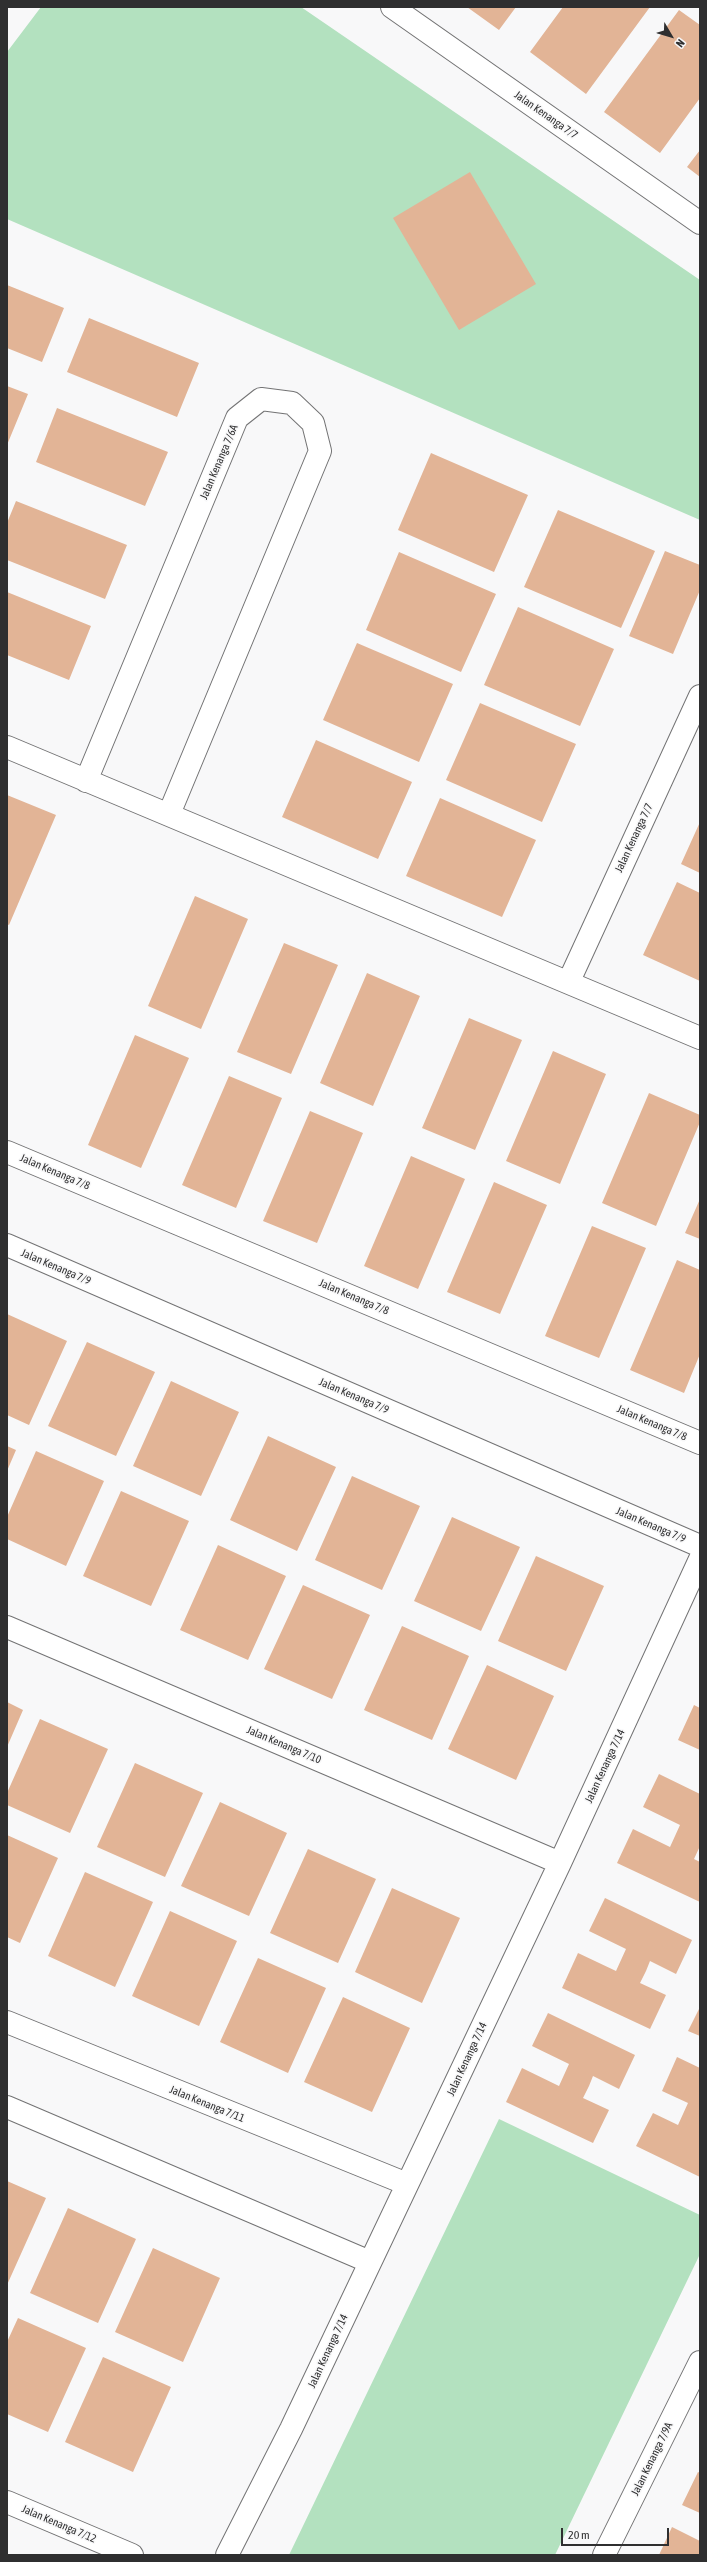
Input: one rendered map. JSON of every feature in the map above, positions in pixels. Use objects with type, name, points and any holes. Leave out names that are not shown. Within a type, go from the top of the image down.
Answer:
[{"type":"street","name":"Jalan Kenanga 7/7","points":[[392,7],[700,223]]},
{"type":"street","name":"Jalan Kenanga 7/6A","points":[[86,781],[237,418],[261,399],[292,403],[313,423],[320,450],[169,814]]},
{"type":"street","name":"Jalan Kenanga 7/7","points":[[569,981],[700,696]]},
{"type":"street","points":[[7,747],[569,981],[700,1038]]},
{"type":"street","name":"Jalan Kenanga 7/8","points":[[7,1152],[700,1443]]},
{"type":"street","name":"Jalan Kenanga 7/9","points":[[7,1245],[700,1546]]},
{"type":"street","name":"Jalan Kenanga 7/14","points":[[227,2555],[291,2429],[560,1863],[700,1559]]},
{"type":"street","name":"Jalan Kenanga 7/10","points":[[7,1627],[560,1863]]},
{"type":"street","name":"Jalan Kenanga 7/11","points":[[7,2022],[407,2184]]},
{"type":"street","points":[[7,2107],[370,2262]]},
{"type":"street","name":"Jalan Kenanga 7/9A","points":[[604,2555],[700,2362]]},
{"type":"street","name":"Jalan Kenanga 7/12","points":[[7,2502],[132,2555]]},
{"type":"green space","points":[[41,7],[301,7],[700,280],[700,520],[7,219],[7,52]]},
{"type":"green space","points":[[499,2119],[700,2215],[700,2254],[555,2555],[289,2555]]},
{"type":"building","points":[[467,7],[516,7],[499,30]]},
{"type":"building","points":[[563,7],[650,7],[586,94],[530,52]]},
{"type":"building","points":[[679,10],[700,25],[700,98],[660,153],[604,112]]},
{"type":"building","points":[[700,150],[700,177],[687,167]]},
{"type":"building","points":[[470,172],[536,284],[459,330],[393,218]]},
{"type":"building","points":[[7,285],[64,308],[42,362],[7,348]]},
{"type":"building","points":[[89,318],[199,363],[177,417],[67,372]]},
{"type":"building","points":[[7,386],[28,394],[7,445]]},
{"type":"building","points":[[57,408],[168,452],[145,506],[36,462]]},
{"type":"building","points":[[431,453],[528,495],[494,572],[398,530]]},
{"type":"building","points":[[16,501],[127,545],[105,599],[7,560],[7,523]]},
{"type":"building","points":[[558,510],[655,551],[621,628],[524,587]]},
{"type":"building","points":[[665,551],[700,565],[700,590],[673,654],[629,636]]},
{"type":"building","points":[[399,552],[496,594],[461,672],[366,630]]},
{"type":"building","points":[[7,592],[91,626],[69,680],[7,655]]},
{"type":"building","points":[[518,607],[614,649],[580,726],[484,685]]},
{"type":"building","points":[[357,643],[453,684],[419,762],[323,720]]},
{"type":"building","points":[[480,703],[576,744],[542,822],[446,780]]},
{"type":"building","points":[[316,740],[412,782],[378,859],[282,817]]},
{"type":"building","points":[[7,795],[56,815],[9,925],[7,924]]},
{"type":"building","points":[[440,798],[536,840],[502,917],[406,876]]},
{"type":"building","points":[[700,822],[700,873],[681,864]]},
{"type":"building","points":[[677,882],[700,893],[700,981],[643,955]]},
{"type":"building","points":[[195,896],[248,919],[201,1029],[148,1006]]},
{"type":"building","points":[[284,943],[338,965],[291,1074],[237,1052]]},
{"type":"building","points":[[367,973],[420,996],[373,1106],[320,1083]]},
{"type":"building","points":[[469,1018],[522,1040],[475,1150],[422,1128]]},
{"type":"building","points":[[135,1035],[189,1058],[141,1168],[88,1145]]},
{"type":"building","points":[[553,1051],[606,1074],[560,1184],[506,1161]]},
{"type":"building","points":[[229,1076],[282,1098],[236,1208],[182,1185]]},
{"type":"building","points":[[649,1093],[700,1115],[700,1122],[656,1226],[602,1203]]},
{"type":"building","points":[[310,1111],[363,1133],[317,1243],[263,1221]]},
{"type":"building","points":[[411,1156],[465,1179],[418,1289],[364,1266]]},
{"type":"building","points":[[494,1182],[547,1205],[500,1314],[447,1292]]},
{"type":"building","points":[[700,1199],[700,1239],[685,1233]]},
{"type":"building","points":[[592,1226],[646,1248],[599,1358],[545,1336]]},
{"type":"building","points":[[677,1260],[700,1270],[700,1354],[684,1393],[630,1370]]},
{"type":"building","points":[[7,1314],[67,1341],[29,1425],[7,1415]]},
{"type":"building","points":[[87,1342],[155,1372],[116,1456],[48,1426]]},
{"type":"building","points":[[171,1381],[239,1412],[201,1496],[133,1466]]},
{"type":"building","points":[[268,1436],[336,1467],[297,1551],[230,1520]]},
{"type":"building","points":[[7,1446],[16,1450],[7,1471]]},
{"type":"building","points":[[36,1451],[104,1481],[66,1566],[7,1539],[7,1517]]},
{"type":"building","points":[[352,1476],[420,1506],[382,1590],[315,1560]]},
{"type":"building","points":[[121,1491],[189,1521],[151,1606],[83,1576]]},
{"type":"building","points":[[452,1517],[520,1547],[481,1631],[414,1601]]},
{"type":"building","points":[[218,1545],[286,1576],[248,1660],[180,1630]]},
{"type":"building","points":[[536,1556],[604,1586],[566,1671],[498,1641]]},
{"type":"building","points":[[303,1585],[370,1615],[332,1699],[264,1669]]},
{"type":"building","points":[[402,1626],[469,1656],[432,1740],[364,1710]]},
{"type":"building","points":[[487,1665],[554,1696],[516,1780],[448,1749]]},
{"type":"building","points":[[7,1702],[23,1710],[7,1747]]},
{"type":"building","points":[[694,1705],[700,1708],[700,1750],[678,1740]]},
{"type":"building","points":[[40,1719],[108,1749],[70,1833],[7,1805],[7,1793]]},
{"type":"building","points":[[135,1763],[203,1793],[165,1877],[97,1847]]},
{"type":"building","points":[[659,1774],[700,1794],[700,1846],[694,1859],[700,1862],[700,1902],[617,1863],[633,1829],[670,1847],[680,1825],[643,1807]]},
{"type":"building","points":[[220,1802],[287,1833],[249,1916],[181,1886]]},
{"type":"building","points":[[7,1835],[58,1858],[20,1943],[7,1937]]},
{"type":"building","points":[[308,1849],[376,1879],[338,1963],[270,1933]]},
{"type":"building","points":[[85,1872],[153,1902],[115,1987],[48,1956]]},
{"type":"building","points":[[392,1888],[460,1918],[422,2003],[355,1972]]},
{"type":"building","points":[[605,1898],[692,1940],[676,1974],[650,1961],[640,1983],[666,1995],[650,2029],[562,1988],[578,1953],[616,1971],[626,1949],[589,1931]]},
{"type":"building","points":[[170,1911],[237,1941],[199,2026],[132,1996]]},
{"type":"building","points":[[258,1958],[326,1988],[288,2073],[220,2042]]},
{"type":"building","points":[[343,1997],[410,2028],[372,2112],[304,2082]]},
{"type":"building","points":[[700,2007],[700,2036],[688,2031]]},
{"type":"building","points":[[548,2013],[635,2055],[619,2089],[593,2076],[583,2098],[609,2110],[593,2143],[506,2102],[522,2068],[559,2086],[569,2064],[532,2046]]},
{"type":"building","points":[[677,2057],[700,2068],[700,2177],[636,2146],[653,2113],[678,2125],[688,2103],[662,2091]]},
{"type":"building","points":[[7,2181],[46,2198],[7,2285]]},
{"type":"building","points":[[68,2208],[136,2239],[98,2323],[30,2293]]},
{"type":"building","points":[[153,2248],[220,2278],[183,2362],[115,2332]]},
{"type":"building","points":[[18,2318],[86,2348],[48,2432],[7,2414],[7,2342]]},
{"type":"building","points":[[103,2357],[171,2387],[133,2472],[65,2442]]},
{"type":"building","points":[[698,2472],[700,2473],[700,2513],[682,2505]]},
{"type":"building","points":[[672,2527],[700,2541],[700,2555],[659,2555]]}]
